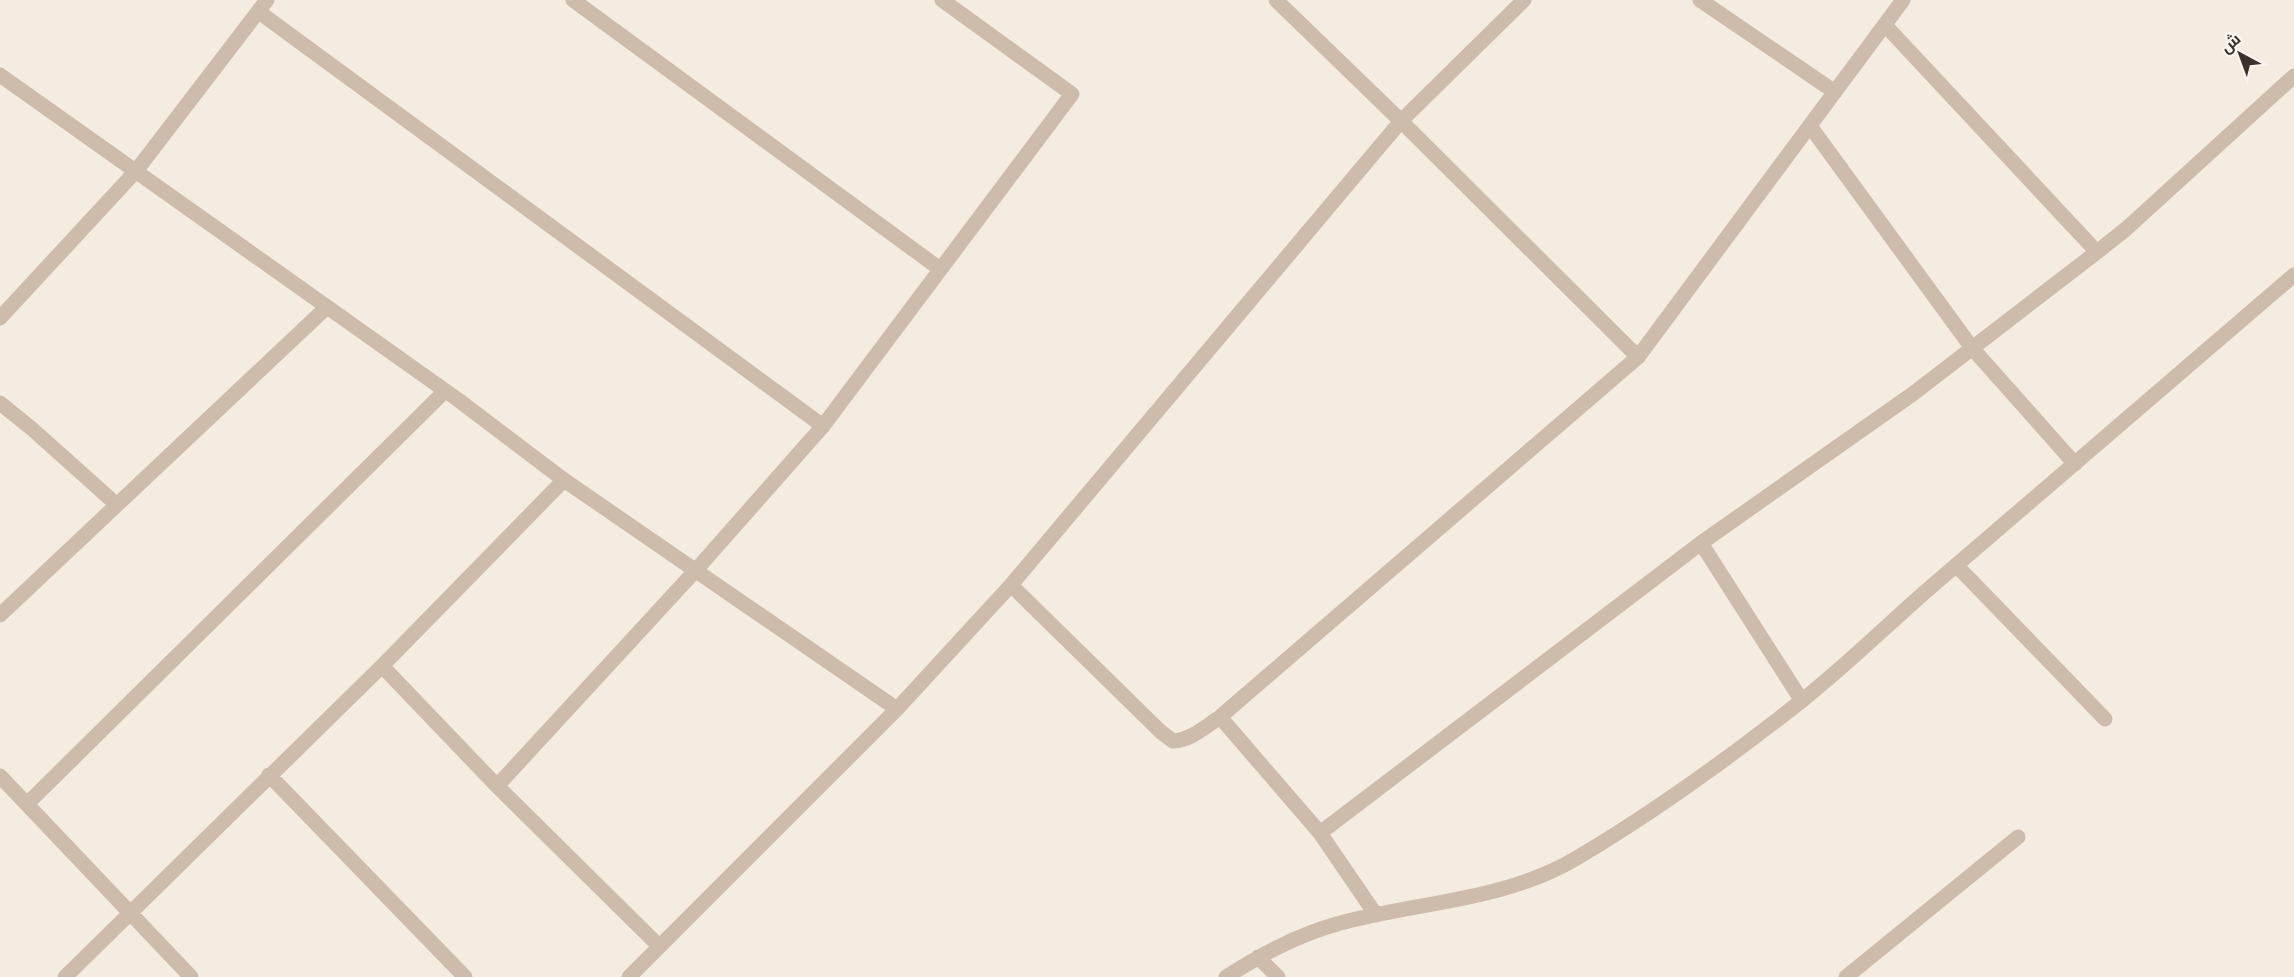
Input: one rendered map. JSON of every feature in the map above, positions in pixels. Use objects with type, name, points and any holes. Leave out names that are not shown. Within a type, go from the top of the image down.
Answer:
[{"type":"street","points":[[573,0],[940,269]]},
{"type":"street","points":[[497,786],[696,570],[823,426],[1072,94],[942,0]]},
{"type":"street","points":[[1276,0],[1638,357]]},
{"type":"street","points":[[629,977],[897,709],[1011,585],[1401,121],[1524,0]]},
{"type":"street","points":[[1700,0],[1835,92]]},
{"type":"street","points":[[1011,585],[1161,732],[1173,741],[1183,740],[1220,717],[1638,357],[1903,0]]},
{"type":"street","points":[[0,318],[136,171],[263,6],[823,426]]},
{"type":"street","points":[[1885,25],[2097,252]]},
{"type":"street","points":[[0,75],[445,391],[564,480],[897,709]]},
{"type":"street","points":[[1320,833],[1701,543],[1914,393],[2097,252],[2126,229],[2294,76]]},
{"type":"street","points":[[1810,126],[1972,348],[2075,464]]},
{"type":"street","points":[[1226,977],[1258,957],[1297,938],[1336,924],[1487,893],[1536,879],[1564,865],[1651,812],[1802,701],[2294,275]]},
{"type":"street","points":[[0,615],[327,307]]},
{"type":"street","points":[[27,804],[445,391]]},
{"type":"street","points":[[0,403],[116,504]]},
{"type":"street","points":[[64,977],[382,666],[564,480]]},
{"type":"street","points":[[1701,543],[1802,701]]},
{"type":"street","points":[[1956,566],[2105,719]]},
{"type":"street","points":[[382,666],[497,786],[659,946]]},
{"type":"street","points":[[1220,717],[1320,833],[1376,915]]},
{"type":"street","points":[[269,775],[465,977]]},
{"type":"street","points":[[0,776],[191,977]]},
{"type":"street","points":[[1846,977],[2018,837]]},
{"type":"street","points":[[1258,957],[1278,977]]}]
